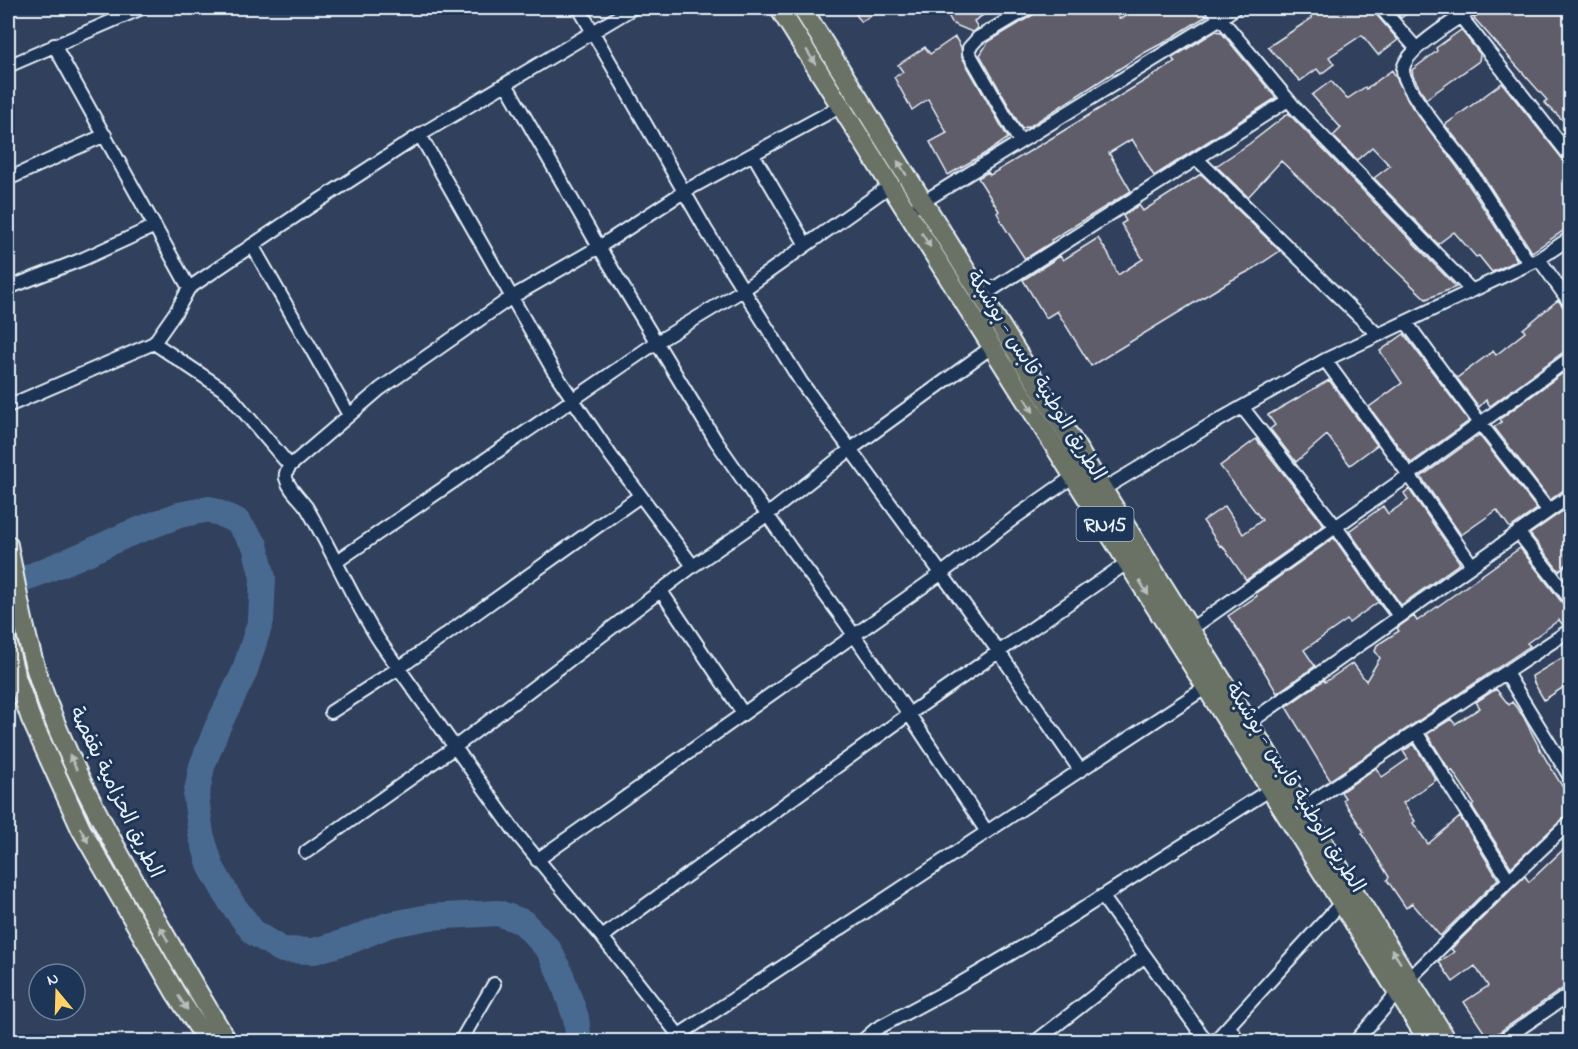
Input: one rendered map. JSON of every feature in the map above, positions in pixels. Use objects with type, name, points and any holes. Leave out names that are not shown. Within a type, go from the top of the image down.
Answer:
[{"type":"main road","name":"الطريق الوطنية قابس - بوشبكة","points":[[780,8],[891,184],[915,207],[982,297],[1095,494],[1128,562],[1214,682],[1249,723],[1302,808],[1404,985],[1429,1041]]},
{"type":"main road","name":"الطريق الوطنية قابس - بوشبكة","points":[[802,8],[993,346],[1074,476],[1095,494],[1191,629],[1214,682],[1271,789],[1342,902],[1448,1041]]},
{"type":"main road","name":"الطريق الحزامية بقفصة","points":[[8,545],[40,682],[70,757],[112,842],[193,985],[228,1041]]},
{"type":"main road","name":"الطريق الحزامية بقفصة","points":[[8,645],[15,674],[31,719],[81,829],[176,994],[208,1041]]},
{"type":"street","points":[[8,66],[142,8]]},
{"type":"street","points":[[579,8],[706,230],[801,382],[999,652],[1080,770]]},
{"type":"street","points":[[8,406],[154,343],[189,288],[420,135],[633,8]]},
{"type":"street","points":[[1020,142],[969,53],[969,48],[978,39],[1029,8]]},
{"type":"street","points":[[1212,8],[1288,100],[1471,290]]},
{"type":"street","points":[[915,207],[1235,8]]},
{"type":"street","points":[[1381,8],[1416,48]]},
{"type":"street","points":[[1474,8],[1457,12],[1416,48],[1406,61],[1403,71],[1407,83],[1427,115],[1463,161],[1534,261],[1570,303]]},
{"type":"street","points":[[1457,12],[1569,151]]},
{"type":"street","points":[[54,45],[189,288]]},
{"type":"street","points":[[506,84],[599,247],[716,441],[909,714],[987,832]]},
{"type":"street","points":[[982,297],[1288,100]]},
{"type":"street","points":[[841,106],[685,191],[599,247],[512,297],[400,374],[290,466],[286,472],[289,485],[307,508],[368,622],[509,824],[681,1038],[1214,682]]},
{"type":"street","points":[[8,179],[105,135]]},
{"type":"street","points":[[420,135],[572,401],[693,566]]},
{"type":"street","points":[[753,154],[806,245]]},
{"type":"street","points":[[1197,159],[1378,335]]},
{"type":"street","points":[[336,562],[657,342],[743,290],[891,184]]},
{"type":"street","points":[[8,288],[83,259],[155,226]]},
{"type":"street","points":[[1095,494],[1325,360],[1534,261],[1570,238]]},
{"type":"street","points":[[252,245],[349,415]]},
{"type":"street","points":[[1406,322],[1480,423],[1548,510]]},
{"type":"street","points":[[154,343],[226,392],[290,466]]},
{"type":"street","points":[[306,852],[455,747],[693,566],[767,515],[851,449],[993,346]]},
{"type":"street","points":[[1191,629],[1570,358]]},
{"type":"street","points":[[1325,360],[1472,565]]},
{"type":"street","points":[[1242,407],[1336,526],[1399,616]]},
{"type":"street","points":[[537,860],[942,573],[1074,476]]},
{"type":"street","points":[[331,712],[399,668],[640,496]]},
{"type":"street","points":[[1249,723],[1570,496]]},
{"type":"street","points":[[1518,532],[1570,599]]},
{"type":"street","points":[[602,937],[909,714],[1128,562]]},
{"type":"street","points":[[661,591],[743,713]]},
{"type":"street","points":[[1302,808],[1570,630]]},
{"type":"street","points":[[1506,673],[1570,777]]},
{"type":"street","points":[[1416,732],[1509,880]]},
{"type":"street","points":[[861,1041],[876,1029],[1029,943],[1271,789]]},
{"type":"street","points":[[1355,1041],[1404,985],[1570,822]]},
{"type":"street","points":[[1102,896],[1207,1041]]},
{"type":"street","points":[[1214,1041],[1342,902]]},
{"type":"street","points":[[1035,1041],[1145,956]]},
{"type":"street","points":[[460,1041],[494,984]]},
{"type":"street","points":[[1500,1041],[1570,994]]},
{"type":"street","points":[[1229,1026],[1239,1041]]},
{"type":"building","points":[[852,8],[883,8],[861,22]]},
{"type":"building","points":[[944,8],[994,8],[974,21],[978,28],[972,32],[953,24]]},
{"type":"building","points":[[1037,8],[1112,8],[1120,19],[1139,8],[1204,8],[1208,15],[1022,129],[980,55],[988,42],[1033,15]]},
{"type":"building","points":[[1303,8],[1373,8],[1398,40],[1378,55],[1362,35],[1329,57],[1334,64],[1321,74],[1317,69],[1300,81],[1268,47],[1312,18]]},
{"type":"building","points":[[1392,8],[1414,8],[1401,18]]},
{"type":"building","points":[[1482,8],[1570,8],[1570,127],[1544,102],[1547,100],[1474,18]]},
{"type":"building","points":[[1461,30],[1480,54],[1479,61],[1426,99],[1412,70],[1437,51],[1436,48]]},
{"type":"building","points":[[1216,31],[1221,32],[1276,98],[1154,176],[1132,139],[1109,153],[1131,191],[1051,240],[1052,242],[1025,259],[1000,220],[997,213],[999,211],[978,178],[988,172],[990,175],[1175,62],[1172,58]]},
{"type":"building","points":[[955,37],[961,47],[962,57],[1008,138],[948,175],[930,142],[947,133],[928,99],[912,110],[894,77],[903,72],[898,65],[925,47],[930,54]]},
{"type":"building","points":[[1392,70],[1412,107],[1457,167],[1517,260],[1514,262],[1492,272],[1454,232],[1438,244],[1374,178],[1390,166],[1372,147],[1357,160],[1333,136],[1341,128],[1312,95],[1331,81],[1347,99],[1365,87],[1366,89]]},
{"type":"building","points":[[1502,83],[1564,161],[1570,164],[1570,226],[1532,252],[1471,157],[1445,125]]},
{"type":"building","points":[[1289,113],[1456,287],[1426,299],[1281,161],[1248,197],[1216,166]]},
{"type":"building","points":[[1201,174],[1280,251],[1091,366],[1057,311],[1046,318],[1023,280],[1060,256],[1063,260],[1098,238],[1118,275],[1143,259],[1121,224],[1126,221],[1123,216],[1139,205],[1143,211]]},
{"type":"building","points":[[1558,300],[1564,308],[1570,311],[1570,350],[1565,351],[1490,406],[1486,400],[1479,407],[1457,378],[1493,351],[1496,355],[1525,332],[1523,329]]},
{"type":"building","points":[[1404,334],[1469,421],[1411,463],[1369,407],[1402,383],[1380,351]]},
{"type":"building","points":[[1570,368],[1570,488],[1550,500],[1494,427],[1502,422],[1500,419]]},
{"type":"building","points":[[1329,380],[1377,445],[1350,465],[1327,435],[1296,462],[1270,429],[1275,425],[1268,415]]},
{"type":"building","points":[[1479,435],[1537,509],[1510,528],[1497,510],[1461,535],[1421,477]]},
{"type":"building","points":[[1256,439],[1324,525],[1246,580],[1203,521],[1225,506],[1243,534],[1262,520],[1220,466]]},
{"type":"building","points":[[1409,489],[1460,563],[1401,605],[1349,531],[1383,506],[1388,514],[1408,500],[1404,493]]},
{"type":"building","points":[[1570,506],[1570,561],[1559,571],[1530,534]]},
{"type":"building","points":[[1334,538],[1388,615],[1378,602],[1349,623],[1347,620],[1304,650],[1315,666],[1277,693],[1228,616],[1257,596],[1256,593]]},
{"type":"building","points":[[1520,548],[1563,604],[1570,607],[1570,619],[1563,625],[1559,620],[1527,643],[1530,646],[1330,780],[1286,707],[1353,663],[1366,681],[1380,658],[1375,651],[1377,645],[1399,631],[1397,628],[1414,616],[1417,621]]},
{"type":"building","points":[[1570,653],[1570,669],[1566,672],[1570,683],[1544,700],[1532,676]]},
{"type":"building","points":[[1496,689],[1509,705],[1512,702],[1523,716],[1570,799],[1570,812],[1511,867],[1472,806],[1474,804],[1466,791],[1452,770],[1450,771],[1427,734],[1451,719],[1455,724],[1480,708],[1476,702]]},
{"type":"building","points":[[1414,744],[1436,780],[1403,803],[1415,821],[1413,823],[1428,844],[1460,817],[1498,879],[1440,936],[1412,903],[1406,908],[1387,880],[1389,877],[1343,800],[1345,798],[1341,792],[1376,768],[1382,777],[1408,759],[1403,751]]},
{"type":"building","points":[[1570,843],[1570,986],[1565,987],[1495,1035],[1490,1041],[1464,1002],[1488,986],[1475,966],[1453,982],[1439,962],[1454,952],[1451,949],[1525,876],[1529,882]]},
{"type":"waterway","points":[[29,577],[179,515],[209,509],[237,521],[255,545],[263,578],[261,620],[244,673],[217,728],[202,766],[196,797],[201,834],[211,867],[232,904],[254,933],[282,950],[314,951],[352,940],[388,925],[429,917],[498,913],[523,922],[549,950],[561,975],[576,1018],[579,1042]]}]
